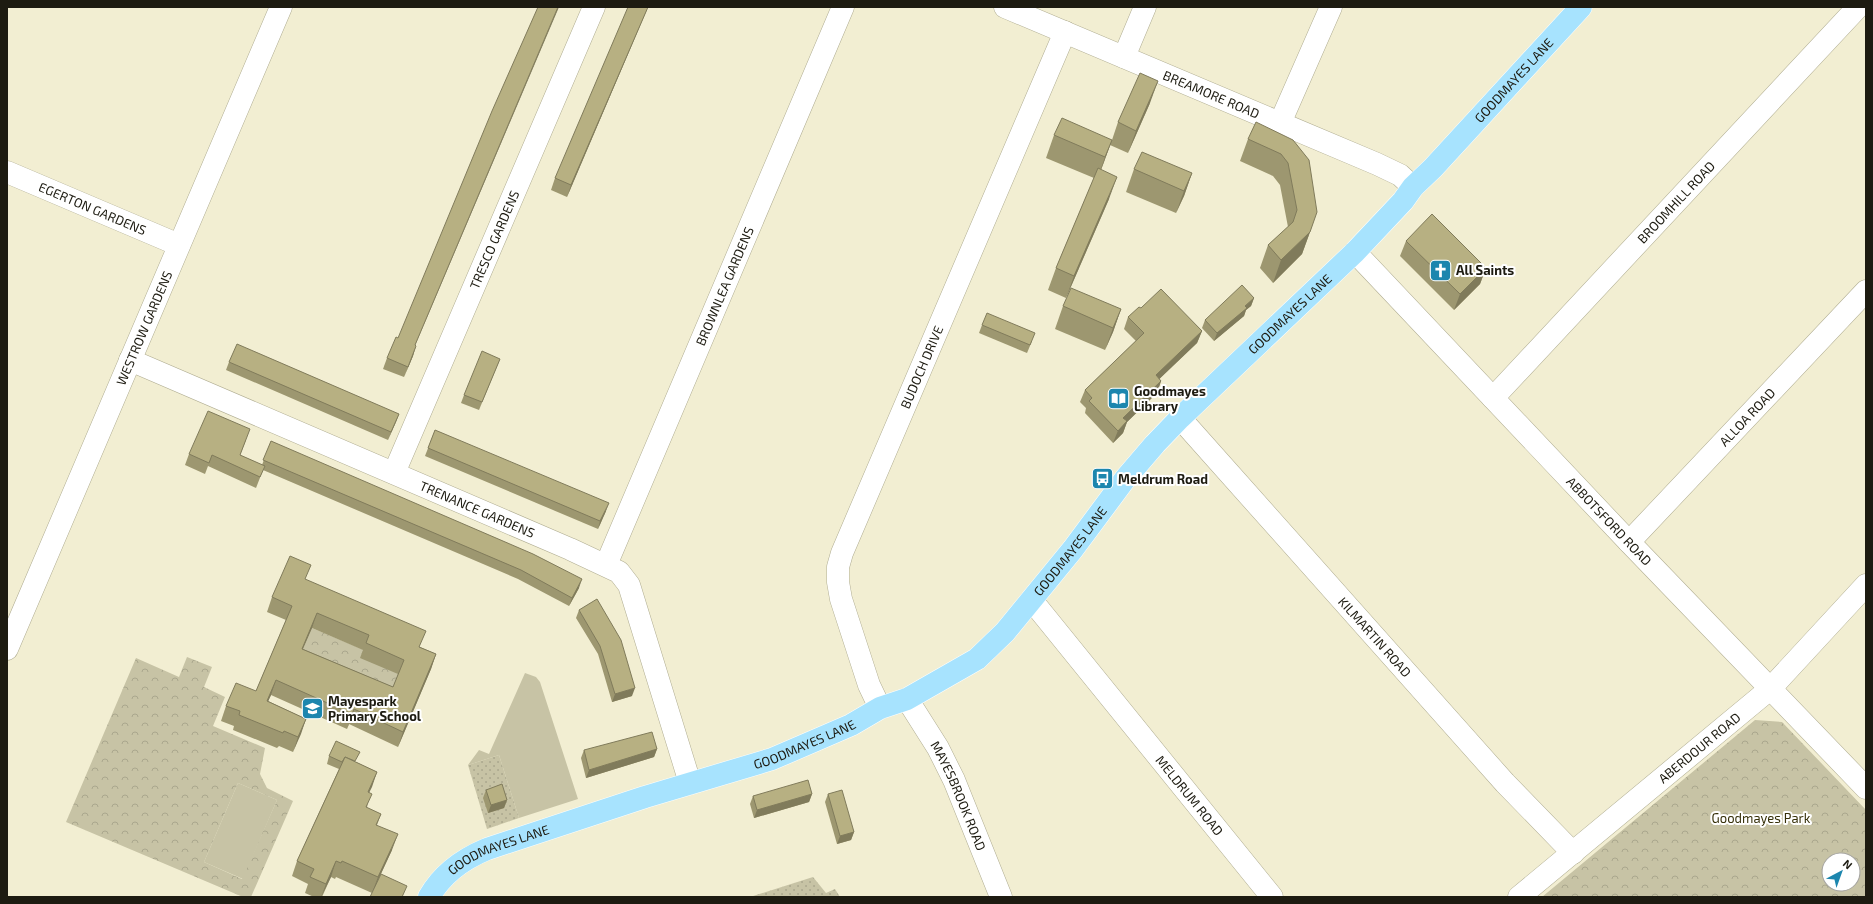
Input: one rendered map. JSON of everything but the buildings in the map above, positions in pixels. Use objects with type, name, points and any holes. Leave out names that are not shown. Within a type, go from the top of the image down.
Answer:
[{"type":"main road","name":"GOODMAYES LANE","points":[[429,897],[449,871],[467,858],[481,851],[517,838],[690,783],[772,759],[851,725],[880,708],[907,699],[977,659],[1005,632],[1030,602],[1125,479],[1155,444],[1180,418],[1355,252],[1403,201],[1413,187],[1433,168],[1581,7]]},
{"type":"street","name":"WESTROW GARDENS","points":[[7,649],[281,7]]},
{"type":"street","name":"TRESCO GARDENS","points":[[394,473],[594,7]]},
{"type":"street","name":"BROWNLEA GARDENS","points":[[606,565],[843,7]]},
{"type":"street","name":"BREAMORE ROAD","points":[[1005,7],[1400,175],[1413,187]]},
{"type":"street","points":[[1124,57],[1145,7]]},
{"type":"street","points":[[1280,123],[1331,7]]},
{"type":"street","name":"BROOMHILL ROAD","points":[[1493,398],[1858,7]]},
{"type":"street","name":"BUDOCH DRIVE","points":[[880,708],[869,685],[841,599],[838,582],[838,567],[1065,32]]},
{"type":"street","name":"EGERTON GARDENS","points":[[7,172],[179,245]]},
{"type":"street","name":"ABBOTSFORD ROAD","points":[[1355,252],[1629,542],[1866,788]]},
{"type":"street","name":"ALLOA ROAD","points":[[1629,542],[1866,291]]},
{"type":"street","name":"TRENANCE GARDENS","points":[[130,360],[394,473],[619,572],[629,585],[690,783]]},
{"type":"street","name":"KILMARTIN ROAD","points":[[1180,418],[1505,783],[1572,853]]},
{"type":"street","name":"ABERDOUR ROAD","points":[[1519,897],[1770,689],[1866,585]]},
{"type":"street","name":"MELDRUM ROAD","points":[[1030,602],[1038,608],[1272,897]]},
{"type":"street","name":"MAYESBROOK ROAD","points":[[907,699],[938,748],[954,780],[1001,897]]},
{"type":"green space","points":[[312,628],[402,666],[387,702],[296,664]]},
{"type":"green space","points":[[187,657],[212,667],[204,687],[225,697],[213,726],[265,748],[260,774],[267,788],[293,801],[251,897],[243,897],[66,822],[136,658],[179,677]],"holes":[[[238,783],[277,800],[242,879],[204,862]]]},
{"type":"green space","points":[[525,673],[536,677],[540,682],[578,799],[519,818],[499,755],[468,765],[479,750],[489,754]]},
{"type":"green space","name":"Goodmayes Park","points":[[1755,720],[1782,722],[1866,810],[1866,897],[1542,897]]},
{"type":"green space","points":[[499,755],[519,818],[487,829],[468,765]]},
{"type":"green space","points":[[238,783],[277,800],[243,879],[204,862]]},
{"type":"green space","points":[[813,877],[826,893],[835,889],[840,897],[750,897]]},
{"type":"place","name":"All Saints","points":[[1440,270]]},
{"type":"place","name":"Goodmayes Library","points":[[1119,398]]},
{"type":"place","name":"Meldrum Road","points":[[1103,479]]},
{"type":"place","name":"Mayespark Primary School","points":[[312,708]]}]
